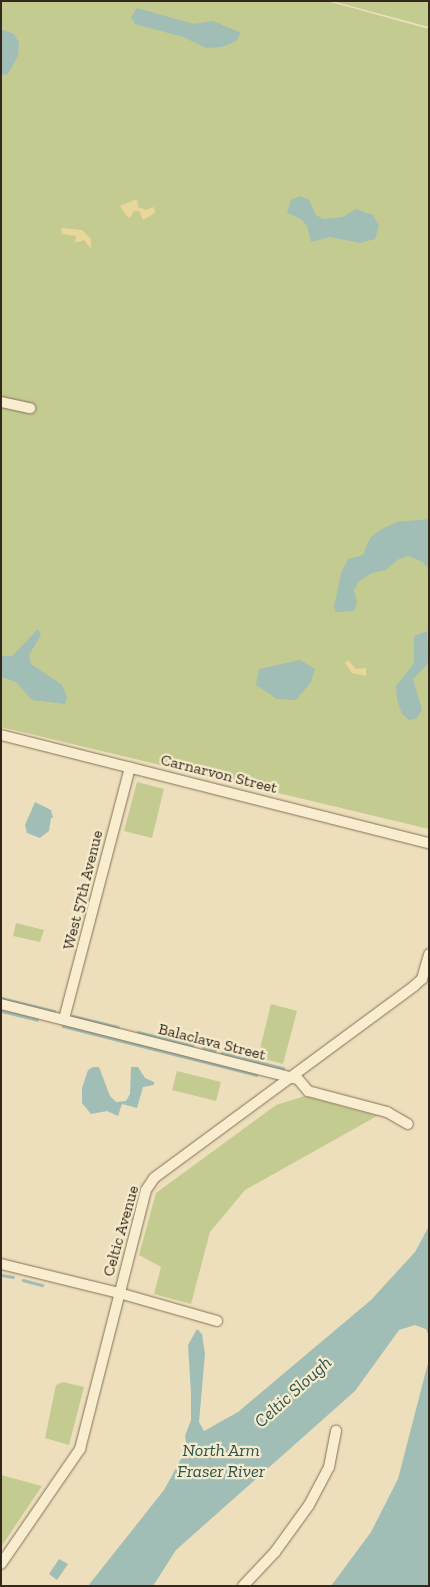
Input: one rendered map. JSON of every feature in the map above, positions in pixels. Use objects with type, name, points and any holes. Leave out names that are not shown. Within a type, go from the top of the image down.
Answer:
[{"type":"street","points":[[1,402],[30,408]]},
{"type":"street","name":"Carnarvon Street","points":[[1,735],[429,844]]},
{"type":"street","name":"West 57th Avenue","points":[[64,1019],[130,768]]},
{"type":"street","name":"Celtic Avenue","points":[[1,1564],[80,1449],[146,1190],[154,1178],[422,979],[429,954]]},
{"type":"street","name":"Balaclava Street","points":[[1,1004],[298,1079],[308,1091],[387,1112],[408,1124]]},
{"type":"street","points":[[1,1264],[119,1293],[217,1321]]},
{"type":"street","points":[[243,1586],[275,1552],[309,1505],[328,1466],[336,1431]]},
{"type":"green space","points":[[1,1],[327,1],[429,29],[429,829],[1,727]]},
{"type":"green space","points":[[332,1],[429,1],[429,27]]},
{"type":"green space","points":[[137,782],[164,789],[152,838],[124,831]]},
{"type":"green space","points":[[16,923],[44,930],[40,942],[13,936]]},
{"type":"green space","points":[[271,1004],[297,1011],[283,1064],[258,1057]]},
{"type":"green space","points":[[177,1071],[221,1082],[216,1101],[172,1090]]},
{"type":"green space","points":[[305,1096],[377,1116],[245,1190],[210,1232],[191,1304],[154,1294],[161,1267],[139,1255],[156,1193],[276,1105]]},
{"type":"green space","points":[[63,1382],[84,1387],[69,1445],[45,1438],[56,1385]]},
{"type":"green space","points":[[1,1475],[42,1486],[1,1547]]},
{"type":"sand","points":[[137,199],[138,207],[146,210],[154,207],[155,213],[143,220],[139,211],[134,211],[130,218],[127,216],[120,206]]},
{"type":"sand","points":[[61,228],[82,230],[91,239],[91,249],[84,240],[75,243],[76,236],[62,234]]},
{"type":"sand","points":[[348,660],[356,669],[366,668],[366,676],[352,673],[345,663]]},
{"type":"water","points":[[137,8],[194,24],[213,21],[241,33],[236,41],[222,47],[206,48],[183,37],[135,24],[131,17]]},
{"type":"water","points":[[1,29],[14,34],[19,43],[18,56],[8,74],[1,75]]},
{"type":"water","points":[[300,196],[309,200],[316,215],[323,219],[343,217],[356,209],[373,215],[379,226],[375,239],[360,243],[330,237],[311,242],[307,226],[301,219],[287,213],[291,200]]},
{"type":"water","points":[[429,519],[429,571],[423,562],[408,556],[399,559],[386,570],[372,573],[359,581],[354,590],[357,603],[354,611],[336,612],[334,607],[341,573],[348,559],[363,555],[370,538],[380,530],[397,522]]},
{"type":"water","points":[[38,629],[41,635],[29,655],[31,664],[62,685],[67,697],[65,704],[32,700],[16,682],[1,677],[1,656],[12,656]]},
{"type":"water","points":[[427,631],[429,662],[413,679],[422,710],[416,719],[409,720],[402,714],[397,700],[396,686],[414,663],[414,636]]},
{"type":"water","points":[[300,660],[315,669],[311,682],[296,700],[277,699],[256,685],[259,669]]},
{"type":"water","points":[[35,802],[51,810],[53,818],[51,818],[49,831],[40,838],[27,833],[25,825]]},
{"type":"water","points":[[93,1067],[99,1067],[110,1096],[116,1102],[126,1101],[130,1094],[131,1067],[138,1067],[145,1078],[154,1082],[154,1085],[143,1087],[137,1108],[122,1104],[118,1116],[107,1111],[91,1114],[82,1103],[82,1088],[88,1070]]},
{"type":"water","name":"North Arm Fraser River","points":[[429,1226],[429,1336],[426,1329],[415,1325],[399,1330],[355,1391],[176,1550],[153,1586],[88,1586],[164,1490],[187,1448],[185,1436],[191,1420],[188,1345],[197,1329],[202,1334],[205,1354],[199,1422],[204,1431],[238,1412],[371,1300],[415,1252]]},
{"type":"water","points":[[429,1359],[429,1586],[331,1586],[371,1532],[398,1479]]},
{"type":"water","points":[[59,1559],[68,1564],[57,1580],[49,1574]]},
{"type":"waterway","points":[[1,998],[54,1011]]},
{"type":"waterway","points":[[2,1011],[37,1020]]},
{"type":"waterway","points":[[73,1016],[118,1027]]},
{"type":"waterway","points":[[63,1026],[256,1075]]},
{"type":"waterway","points":[[138,1032],[192,1045]]},
{"type":"waterway","points":[[203,1048],[215,1051]]},
{"type":"waterway","points":[[222,1053],[283,1068]]},
{"type":"waterway","points":[[2,1275],[13,1277]]},
{"type":"waterway","points":[[23,1280],[42,1285]]},
{"type":"water label","name":"Celtic Slough","points":[[293,1392]]}]
